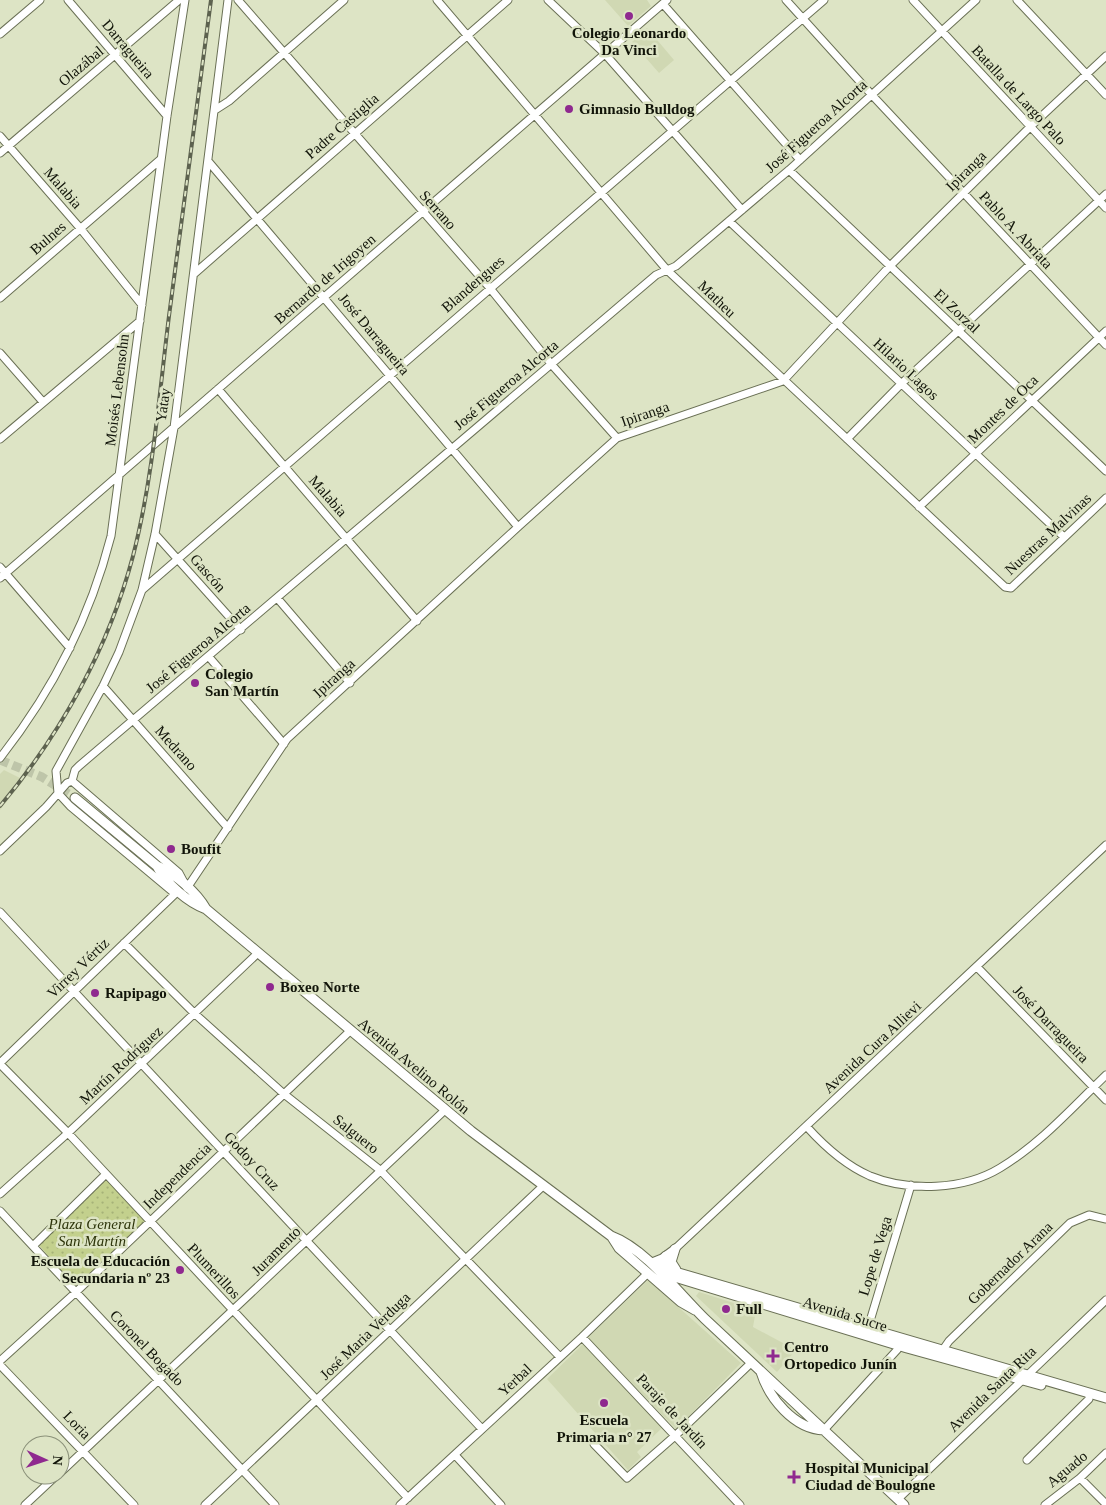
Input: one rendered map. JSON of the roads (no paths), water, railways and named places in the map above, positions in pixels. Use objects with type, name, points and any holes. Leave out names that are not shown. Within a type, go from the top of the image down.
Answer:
[{"type":"main road","name":"Avenida Avelino Rolón","points":[[75,798],[157,866],[161,875],[197,906],[206,909],[445,1110],[611,1236],[624,1241],[642,1256],[684,1294],[696,1310],[751,1363],[901,1502]]},
{"type":"main road","name":"Avenida Avelino Rolón","points":[[611,1236],[619,1248],[681,1302],[696,1310]]},
{"type":"main road","points":[[676,1248],[671,1262],[676,1270]]},
{"type":"main road","name":"Avenida Sucre","points":[[642,1256],[678,1278],[1089,1396],[1106,1404]]},
{"type":"main road","points":[[665,1269],[663,1262],[666,1256]]},
{"type":"main road","name":"Avenida Sucre","points":[[665,1269],[676,1270],[867,1332]]},
{"type":"main road","points":[[684,1294],[689,1287],[697,1284]]},
{"type":"main road","name":"Avenida Sucre","points":[[901,1342],[942,1351],[1024,1377]]},
{"type":"main road","name":"Avenida Sucre","points":[[1089,1396],[1106,1398]]},
{"type":"street","points":[[0,34],[40,0]]},
{"type":"street","name":"Darragueira","points":[[68,0],[167,116]]},
{"type":"street","name":"Olazábal","points":[[0,153],[179,0]]},
{"type":"street","name":"Moisés Lebensohn","points":[[1,753],[12,745],[53,682],[83,621],[104,563],[111,536],[167,116],[185,0]]},
{"type":"street","name":"Yatay","points":[[58,793],[55,777],[58,766],[103,686],[119,652],[142,590],[155,534],[174,428],[228,0]]},
{"type":"street","name":"Serrano","points":[[238,0],[422,213],[489,287],[552,364],[617,438]]},
{"type":"street","points":[[215,110],[229,101],[344,0]]},
{"type":"street","name":"Matheu","points":[[437,0],[667,270],[783,381],[847,438],[1007,588]]},
{"type":"street","name":"Padre Castiglia","points":[[195,273],[508,0]]},
{"type":"street","points":[[548,0],[605,54],[742,210]]},
{"type":"street","name":"Pablo A. Abriata","points":[[786,0],[871,94],[1106,345]]},
{"type":"street","name":"Blandengues","points":[[142,590],[489,287],[824,0]]},
{"type":"street","name":"Batalla de Largo Palo","points":[[913,0],[1106,208]]},
{"type":"street","name":"José Figueroa Alcorta","points":[[0,851],[67,783],[72,782],[75,770],[656,275],[676,266],[789,170],[976,0]]},
{"type":"street","points":[[1017,0],[1106,95]]},
{"type":"street","points":[[665,2],[800,160]]},
{"type":"street","name":"Bernardo de Irigoyen","points":[[3,575],[120,476],[665,2]]},
{"type":"street","name":"Ipiranga","points":[[182,892],[228,828],[284,744],[518,527],[617,438],[783,381],[889,267],[1030,127],[1106,56]]},
{"type":"street","name":"Malabia","points":[[0,136],[80,228],[142,305]]},
{"type":"street","name":"Bulnes","points":[[0,298],[161,160]]},
{"type":"street","name":"José Darragueira","points":[[208,161],[518,527]]},
{"type":"street","name":"El Zorzal","points":[[789,170],[1106,471]]},
{"type":"street","points":[[847,438],[902,384],[1106,194]]},
{"type":"street","name":"Hilario Lagos","points":[[729,220],[1064,537]]},
{"type":"street","points":[[0,439],[140,321]]},
{"type":"street","name":"Montes de Oca","points":[[919,507],[1106,331]]},
{"type":"street","points":[[0,353],[43,402]]},
{"type":"street","name":"Malabia","points":[[218,390],[417,621]]},
{"type":"street","name":"Nuestras Malvinas","points":[[1007,588],[1011,588],[1106,498]]},
{"type":"street","name":"Gascón","points":[[155,534],[241,630]]},
{"type":"street","points":[[0,567],[3,575],[70,648]]},
{"type":"street","points":[[278,599],[350,683]]},
{"type":"street","points":[[209,657],[284,744]]},
{"type":"street","name":"Medrano","points":[[103,686],[228,828]]},
{"type":"street","name":"Avenida Avelino Rolón","points":[[72,782],[179,873],[182,892]]},
{"type":"street","name":"Avenida Avelino Rolón","points":[[58,793],[182,892]]},
{"type":"street","name":"Avenida Cura Allievi","points":[[652,1262],[666,1256],[676,1248],[1106,845]]},
{"type":"street","name":"Virrey Vértiz","points":[[0,1064],[124,943],[182,892]]},
{"type":"street","name":"Godoy Cruz","points":[[0,912],[73,993],[224,1150],[482,1429]]},
{"type":"street","name":"Salguero","points":[[124,943],[195,1014],[284,1094],[380,1170],[560,1357]]},
{"type":"street","name":"Martín Rodríguez","points":[[0,1194],[68,1133],[258,953]]},
{"type":"street","name":"José Darragueira","points":[[977,967],[1106,1100]]},
{"type":"street","name":"Independencia","points":[[0,1363],[76,1293],[350,1031]]},
{"type":"street","name":"Plumerillos","points":[[0,1064],[68,1133],[408,1498]]},
{"type":"street","points":[[807,1127],[833,1153],[857,1169],[879,1179],[911,1186],[970,1181],[999,1169],[1041,1137],[1106,1076]]},
{"type":"street","name":"Juramento","points":[[70,1463],[445,1110]]},
{"type":"street","points":[[34,1245],[106,1174]]},
{"type":"street","name":"José Maria Verduga","points":[[205,1505],[544,1186]]},
{"type":"street","name":"Lope de Vega","points":[[867,1332],[911,1186]]},
{"type":"street","name":"Coronel Bogado","points":[[0,1211],[34,1245],[76,1293],[275,1505]]},
{"type":"street","name":"Gobernador Arana","points":[[942,1351],[949,1340],[1070,1223],[1089,1215],[1106,1219]]},
{"type":"street","name":"Yerbal","points":[[400,1505],[582,1337],[648,1273]]},
{"type":"street","name":"Avenida Santa Rita","points":[[901,1502],[1024,1377],[1106,1300]]},
{"type":"street","name":"Paraje de Jardín","points":[[582,1337],[740,1505]]},
{"type":"street","points":[[824,1430],[901,1342]]},
{"type":"street","name":"Loria","points":[[0,1363],[134,1505]]},
{"type":"street","points":[[594,1444],[627,1478],[676,1435],[751,1363]]},
{"type":"street","points":[[1027,1460],[1089,1396]]},
{"type":"street","name":"Aguado","points":[[1045,1505],[1080,1478],[1106,1452]]},
{"type":"street","points":[[455,1455],[501,1505]]},
{"type":"street","points":[[1080,1478],[1106,1504]]},
{"type":"street","name":"Juramento","points":[[25,1505],[47,1485]]},
{"type":"tunnel","points":[[0,760],[42,777],[75,798]]},
{"type":"railway","points":[[0,806],[43,749],[63,719],[80,688],[111,623],[133,556],[151,467],[211,0]]},
{"type":"place","name":"Colegio Leonardo Da Vinci","points":[[629,16]]},
{"type":"place","name":"Gimnasio Bulldog","points":[[569,109]]},
{"type":"place","name":"Colegio San Martín","points":[[195,683]]},
{"type":"place","name":"Boufit","points":[[171,849]]},
{"type":"place","name":"Boxeo Norte","points":[[270,987]]},
{"type":"place","name":"Rapipago","points":[[95,993]]},
{"type":"place","name":"Escuela de Educación Secundaria nº 23","points":[[180,1270]]},
{"type":"place","name":"Full","points":[[726,1309]]},
{"type":"place","name":"Centro Ortopedico Junín","points":[[773,1356]]},
{"type":"place","name":"Escuela Primaria n° 27","points":[[604,1403]]},
{"type":"place","name":"Hospital Municipal Ciudad de Boulogne","points":[[794,1477]]},
{"type":"park label","name":"Plaza General San Martín","points":[[92,1232]]}]
